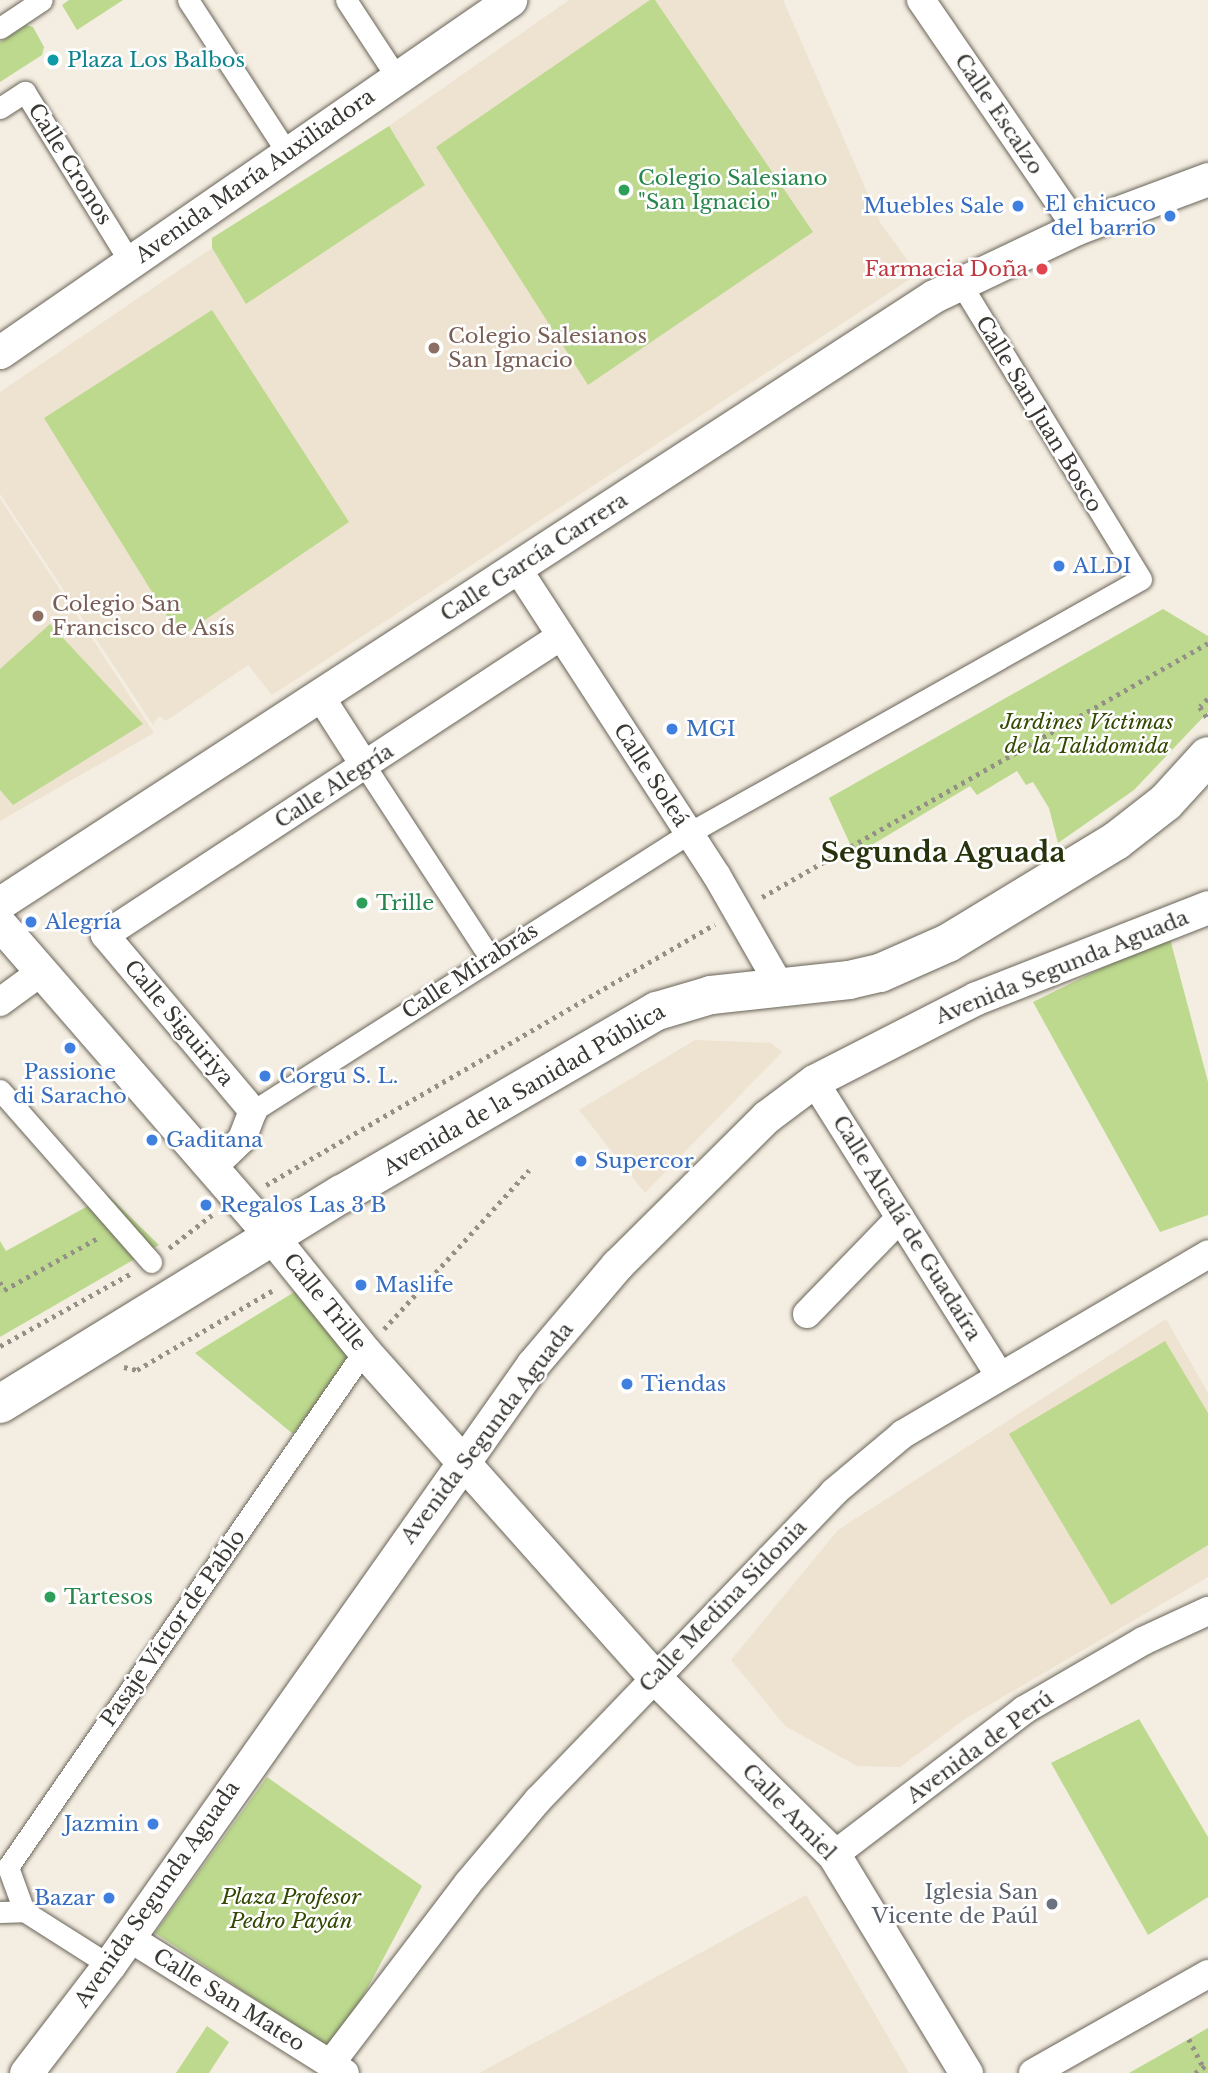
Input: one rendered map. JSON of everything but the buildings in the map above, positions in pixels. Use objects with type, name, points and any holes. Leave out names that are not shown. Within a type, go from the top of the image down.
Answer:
[{"type":"main road","name":"Avenida de la Sanidad Pública","points":[[0,1404],[272,1237],[657,1011],[711,995],[880,973],[948,943],[1116,841],[1167,802],[1208,756]]},
{"type":"street","points":[[0,28],[42,0]]},
{"type":"street","points":[[188,0],[288,154]]},
{"type":"street","points":[[346,0],[397,78]]},
{"type":"street","name":"Avenida María Auxiliadora","points":[[0,352],[510,0]]},
{"type":"street","name":"Calle Escalzo","points":[[921,0],[1077,228]]},
{"type":"street","name":"Calle Cronos","points":[[0,108],[25,92],[130,262]]},
{"type":"street","name":"Calle García Carrera","points":[[0,903],[960,282],[1077,228],[1208,178]]},
{"type":"street","name":"Calle San Juan Bosco","points":[[689,833],[1141,579],[1118,546],[960,282]]},
{"type":"street","name":"Calle Soleá","points":[[517,568],[689,833],[780,986]]},
{"type":"street","name":"Calle Alegría","points":[[105,935],[561,636]]},
{"type":"street","points":[[320,696],[490,958]]},
{"type":"street","name":"Calle Mirabrás","points":[[253,1111],[689,833]]},
{"type":"street","name":"Avenida Segunda Aguada","points":[[26,2073],[109,1965],[533,1364],[617,1265],[766,1117],[814,1081],[976,998],[1208,907]]},
{"type":"street","name":"Calle Trille","points":[[0,924],[272,1237],[364,1351],[654,1677]]},
{"type":"street","name":"Calle Siguiriya","points":[[105,935],[253,1111]]},
{"type":"street","points":[[0,1002],[41,972]]},
{"type":"street","name":"Calle Alcalá de Guadaíra","points":[[814,1081],[999,1376]]},
{"type":"street","points":[[0,1090],[151,1262]]},
{"type":"street","points":[[212,1168],[243,1139],[253,1111]]},
{"type":"street","points":[[807,1314],[900,1218]]},
{"type":"street","name":"Calle Medina Sidonia","points":[[338,2068],[468,1883],[538,1800],[834,1492],[903,1434],[1208,1254]]},
{"type":"street","name":"Pasaje Víctor de Pablo","points":[[24,1911],[8,1867],[364,1351]]},
{"type":"street","name":"Avenida de Perú","points":[[834,1855],[1024,1710],[1143,1641],[1208,1611]]},
{"type":"street","name":"Calle Amiel","points":[[654,1677],[834,1855],[966,2073]]},
{"type":"street","points":[[0,1912],[24,1911],[109,1965]]},
{"type":"street","name":"Calle San Mateo","points":[[128,1937],[338,2068]]},
{"type":"street","points":[[1033,2073],[1208,1973]]},
{"type":"path","points":[[257,1188],[273,1183],[737,911],[1208,643]]},
{"type":"path","points":[[1208,699],[1200,707],[1208,719]]},
{"type":"path","points":[[364,1351],[529,1170]]},
{"type":"path","points":[[0,1282],[4,1290],[120,1225]]},
{"type":"path","points":[[118,1366],[137,1370],[302,1273]]},
{"type":"path","points":[[1189,2039],[1206,2065],[1195,2073]]},
{"type":"shaded area","name":"Colegio Salesianos San Ignacio","points":[[569,0],[783,0],[881,224],[918,274],[272,695],[248,665],[166,721],[159,716],[153,725],[0,494],[0,392],[212,248],[246,304],[425,185],[389,126]]},
{"type":"shaded area","name":"Colegio San Francisco de Asís","points":[[0,498],[154,733],[0,821]]},
{"type":"shaded area","points":[[695,1040],[771,1043],[782,1052],[645,1193],[579,1110]]},
{"type":"shaded area","points":[[1166,1319],[1208,1393],[1208,1577],[965,1719],[900,1767],[857,1766],[785,1726],[731,1660],[838,1530]]},
{"type":"shaded area","points":[[806,1895],[909,2073],[479,2073],[680,1964]]},
{"type":"green space","points":[[69,0],[123,0],[77,30],[62,5]]},
{"type":"green space","name":"Colegio Salesiano \"San Ignacio\"","points":[[650,0],[655,0],[813,232],[588,385],[436,147]]},
{"type":"green space","points":[[26,25],[33,27],[44,47],[42,55],[0,82],[0,42]]},
{"type":"green space","points":[[389,126],[425,185],[246,304],[212,248],[212,238]]},
{"type":"green space","points":[[212,310],[349,522],[180,637],[44,418]]},
{"type":"green space","name":"Jardines Víctimas de la Talidomida","points":[[1163,609],[1208,636],[1208,712],[1134,790],[1058,843],[1049,808],[1033,782],[1026,785],[1017,771],[977,795],[970,786],[855,855],[829,798]]},
{"type":"green space","points":[[50,624],[143,724],[13,805],[0,790],[0,669]]},
{"type":"green space","points":[[1169,935],[1208,1082],[1208,1215],[1160,1232],[1033,1002]]},
{"type":"green space","points":[[108,1195],[159,1245],[0,1337],[0,1241],[6,1251]]},
{"type":"green space","points":[[301,1288],[355,1354],[293,1434],[195,1353]]},
{"type":"green space","points":[[1165,1341],[1208,1413],[1208,1545],[1111,1605],[1009,1434]]},
{"type":"green space","points":[[1139,1719],[1208,1837],[1208,1897],[1148,1935],[1051,1763]]},
{"type":"green space","name":"Plaza Profesor Pedro Payán","points":[[267,1777],[422,1886],[344,2032],[335,2042],[322,2043],[155,1933]]},
{"type":"green space","points":[[207,2026],[229,2042],[209,2073],[176,2073]]},
{"type":"green space","points":[[1208,2028],[1208,2073],[1129,2073],[1189,2039]]},
{"type":"place","name":"Plaza Los Balbos","points":[[53,60]]},
{"type":"place","name":"Colegio Salesiano \"San Ignacio\"","points":[[624,190]]},
{"type":"place","name":"Muebles Sale","points":[[1018,206]]},
{"type":"place","name":"El chicuco del barrio","points":[[1170,216]]},
{"type":"place","name":"Farmacia Doña","points":[[1042,269]]},
{"type":"place","name":"Colegio Salesianos San Ignacio","points":[[434,348]]},
{"type":"place","name":"ALDI","points":[[1059,566]]},
{"type":"place","name":"Colegio San Francisco de Asís","points":[[38,616]]},
{"type":"place","name":"MGI","points":[[672,729]]},
{"type":"place","name":"Trille","points":[[362,903]]},
{"type":"place","name":"Alegría","points":[[31,922]]},
{"type":"place","name":"Passione di Saracho","points":[[70,1048]]},
{"type":"place","name":"Corgu S. L.","points":[[265,1076]]},
{"type":"place","name":"Gaditana","points":[[152,1140]]},
{"type":"place","name":"Supercor","points":[[581,1161]]},
{"type":"place","name":"Regalos Las 3 B","points":[[206,1205]]},
{"type":"place","name":"Maslife","points":[[361,1285]]},
{"type":"place","name":"Tiendas","points":[[627,1384]]},
{"type":"place","name":"Tartesos","points":[[50,1597]]},
{"type":"place","name":"Jazmin","points":[[153,1824]]},
{"type":"place","name":"Bazar","points":[[109,1898]]},
{"type":"place","name":"Iglesia San Vicente de Paúl","points":[[1052,1904]]},
{"type":"district","name":"Segunda Aguada","points":[[943,853]]}]
